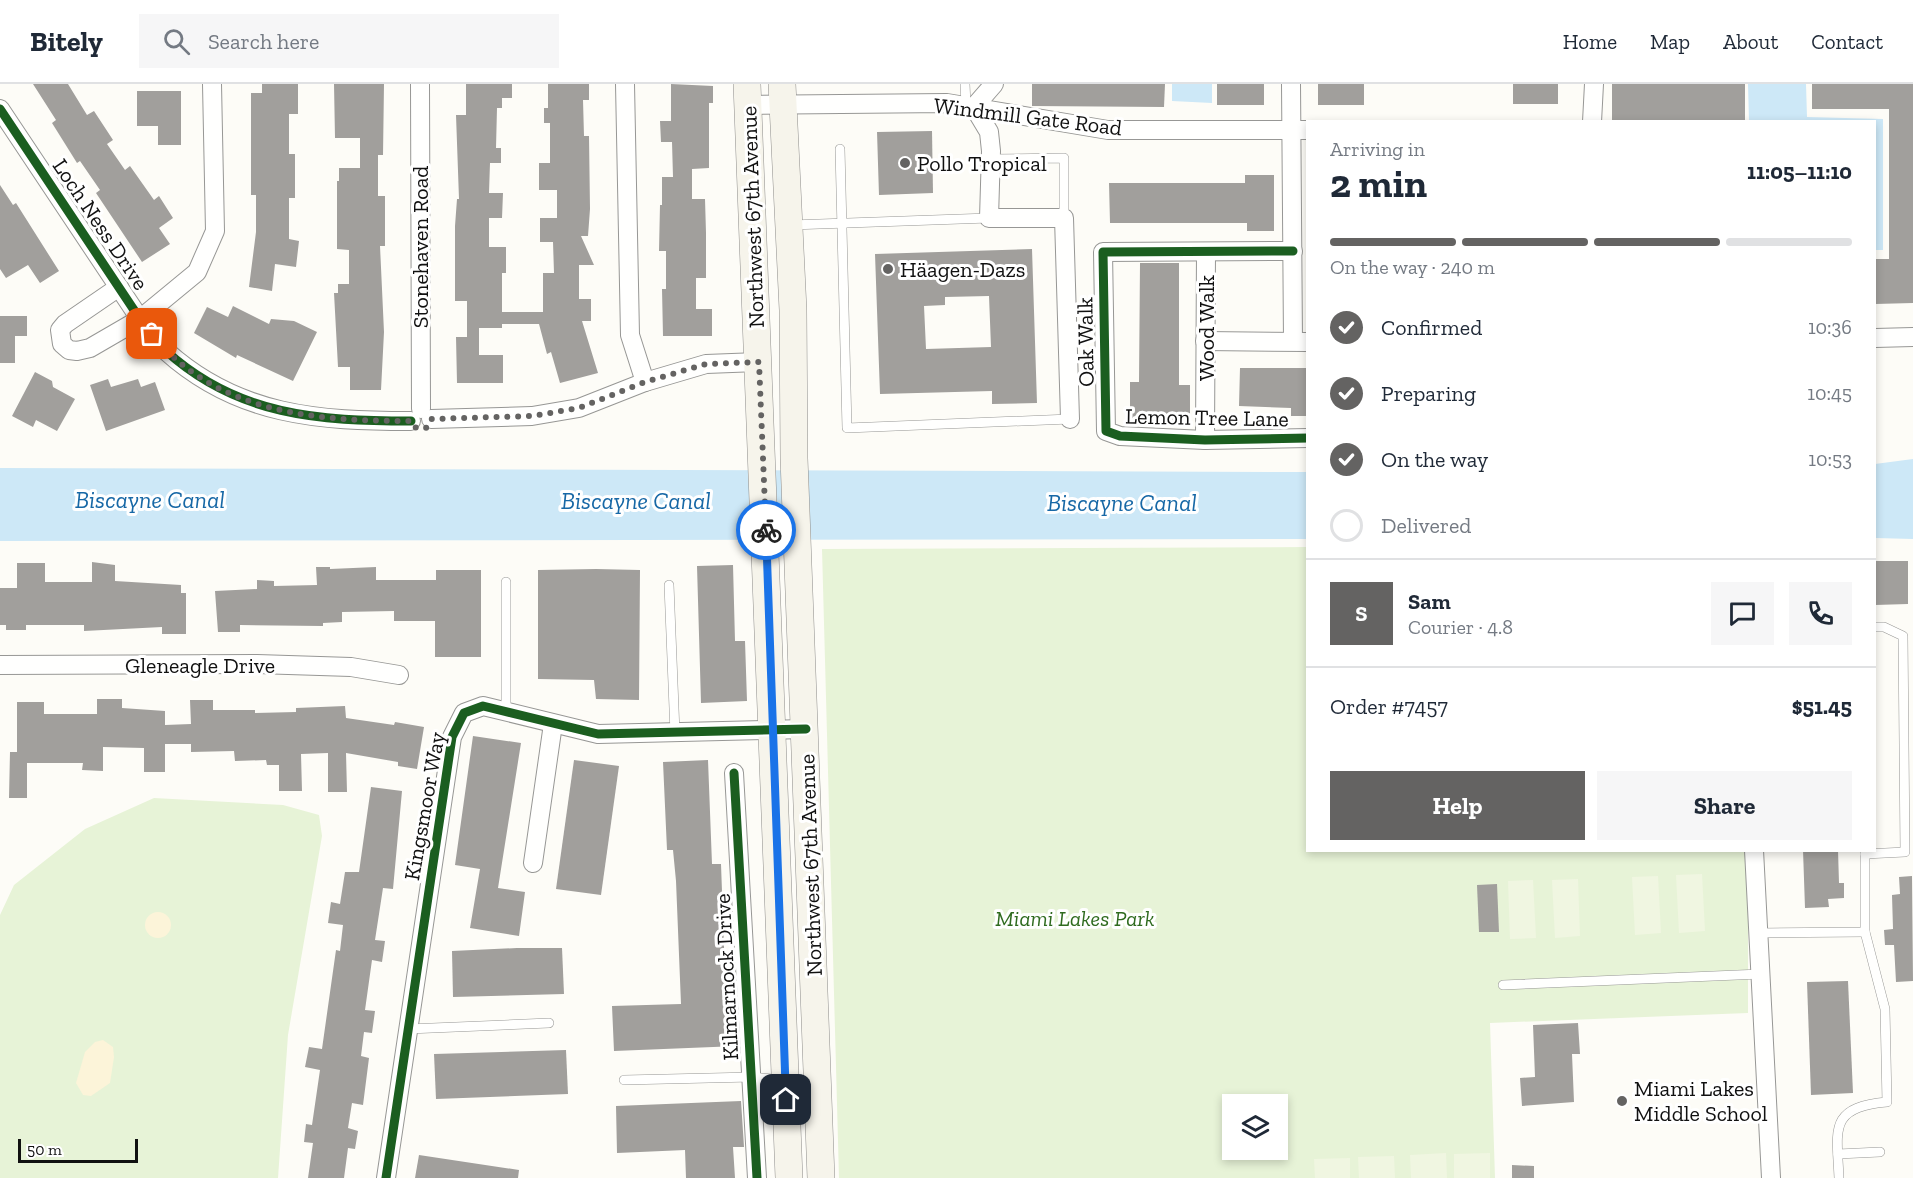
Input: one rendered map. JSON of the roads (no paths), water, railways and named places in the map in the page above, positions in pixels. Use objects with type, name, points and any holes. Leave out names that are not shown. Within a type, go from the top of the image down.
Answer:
[{"type":"main road","name":"Northwest 67th Avenue","points":[[747,94],[763,457],[789,1178]]},
{"type":"main road","name":"Northwest 67th Avenue","points":[[783,94],[793,310],[794,458],[806,729],[821,1178]]},
{"type":"main road","points":[[793,310],[785,330],[771,353],[759,362],[771,368],[794,411]]},
{"type":"main road","points":[[785,1080],[817,1079]]},
{"type":"street","points":[[119,287],[65,324],[59,337],[62,344],[69,350],[90,348],[140,318],[197,272],[215,231],[212,84]]},
{"type":"street","name":"Stonehaven Road","points":[[420,84],[421,416]]},
{"type":"street","points":[[625,84],[630,335],[645,382]]},
{"type":"street","points":[[994,84],[970,106],[989,132],[991,159],[989,218],[1064,218],[1070,419]]},
{"type":"street","points":[[1205,341],[1301,342],[1293,251],[1299,130],[1291,84]]},
{"type":"street","points":[[1592,120],[1594,84]]},
{"type":"street","name":"Windmill Gate Road","points":[[747,94],[947,103],[1108,130],[1299,130]]},
{"type":"street","name":"Loch Ness Drive","points":[[0,109],[140,318],[165,350],[226,393],[255,405],[317,417],[532,416],[579,408],[645,382],[706,364],[759,362]]},
{"type":"street","points":[[1206,252],[1293,251]]},
{"type":"street","name":"Oak Walk","points":[[1106,431],[1103,252],[1206,252]]},
{"type":"street","name":"Wood Walk","points":[[1205,440],[1206,252]]},
{"type":"street","points":[[1876,338],[1913,337]]},
{"type":"street","name":"Lemon Tree Lane","points":[[1106,431],[1120,436],[1205,440],[1306,438]]},
{"type":"street","name":"Gleneagle Drive","points":[[0,665],[351,666],[399,675]]},
{"type":"street","name":"Kingsmoor Way","points":[[386,1178],[452,737],[464,713],[483,706],[598,734],[806,729]]},
{"type":"street","points":[[533,862],[553,724]]},
{"type":"street","name":"Kilmarnock Drive","points":[[734,773],[758,1178]]},
{"type":"street","points":[[1754,852],[1771,1178]]},
{"type":"lane","points":[[965,84],[970,106]]},
{"type":"lane","points":[[840,149],[847,428],[1070,419]]},
{"type":"lane","points":[[991,159],[1064,158],[1064,218]]},
{"type":"lane","points":[[789,226],[989,218]]},
{"type":"lane","points":[[506,582],[506,712]]},
{"type":"lane","points":[[669,585],[675,733]]},
{"type":"lane","points":[[1876,627],[1884,627],[1903,636],[1905,852],[1876,852]]},
{"type":"lane","points":[[1839,1178],[1837,1128],[1847,1112],[1861,1104],[1887,1102],[1885,1009],[1865,932],[1865,852]]},
{"type":"lane","points":[[1759,933],[1865,932]]},
{"type":"lane","points":[[1503,984],[1761,974]]},
{"type":"lane","points":[[408,1029],[549,1023]]},
{"type":"lane","points":[[624,1080],[752,1077],[785,1080]]},
{"type":"lane","points":[[1838,1154],[1880,1152]]},
{"type":"water","points":[[1172,84],[1212,84],[1212,103],[1172,101]]},
{"type":"water","points":[[1748,84],[1806,84],[1807,117],[1883,119],[1883,250],[1876,250],[1876,120],[1749,120]]},
{"type":"water","points":[[1913,459],[1913,539],[1876,538],[1876,464]]},
{"type":"water","name":"Biscayne Canal","points":[[0,468],[1306,472],[1306,539],[0,541]]},
{"type":"place","name":"Pollo Tropical","points":[[905,163]]},
{"type":"place","name":"Häagen-Dazs","points":[[888,269]]},
{"type":"place","name":"Miami Lakes Middle School","points":[[1622,1101]]},
{"type":"park label","name":"Miami Lakes Park","points":[[1075,918]]}]
